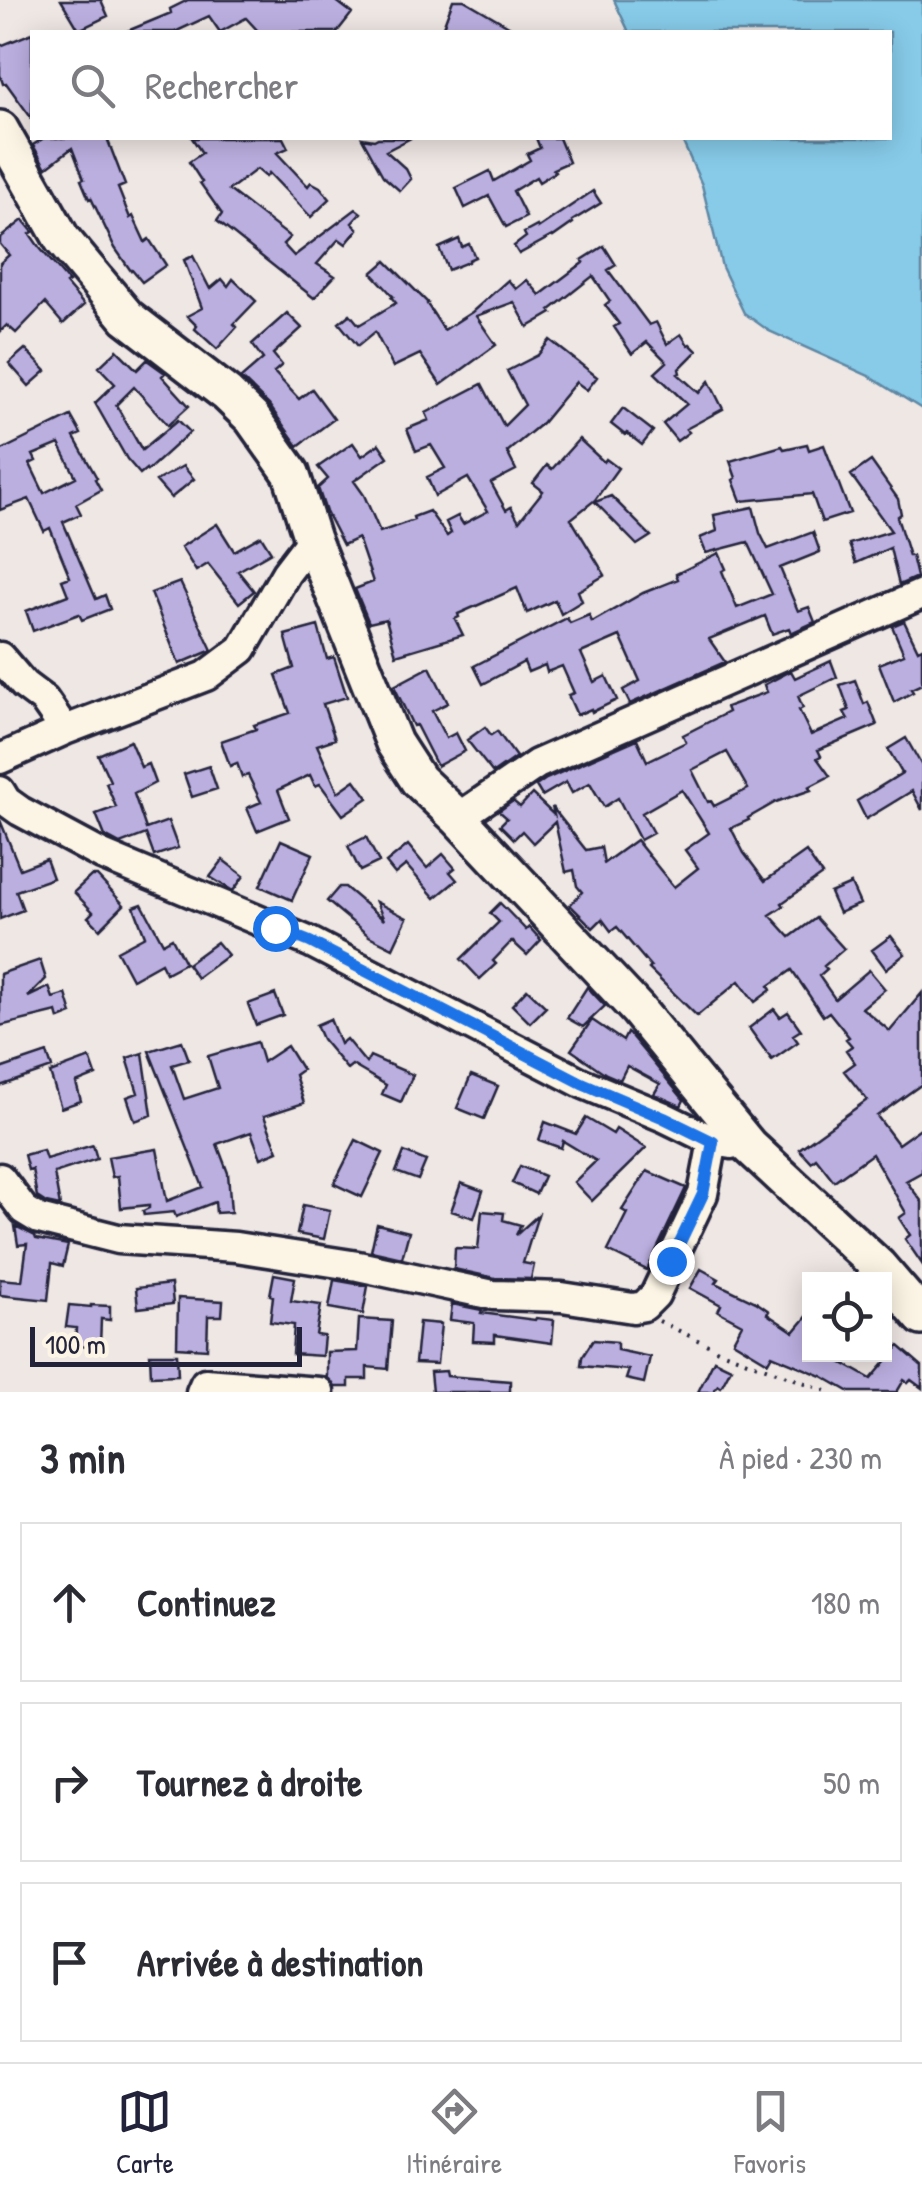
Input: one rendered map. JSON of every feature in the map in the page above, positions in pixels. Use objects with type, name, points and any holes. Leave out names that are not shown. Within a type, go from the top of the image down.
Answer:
[{"type":"main road","points":[[0,128],[62,238],[127,317],[228,394],[252,418],[291,472],[312,539],[394,744],[418,780],[637,1009],[748,1146],[878,1266],[922,1317]]},
{"type":"street","points":[[0,759],[206,676],[242,649],[286,574],[312,539]]},
{"type":"street","points":[[458,818],[537,764],[922,594]]},
{"type":"street","points":[[0,657],[24,685],[44,700],[65,730]]},
{"type":"street","points":[[0,791],[20,811],[102,855],[310,942],[582,1083],[713,1142],[748,1146]]},
{"type":"street","points":[[0,1178],[24,1210],[39,1219],[118,1239],[236,1247],[358,1266],[493,1295],[562,1297],[633,1308],[644,1306],[655,1295],[703,1194],[713,1142]]},
{"type":"street","points":[[201,1392],[204,1383],[319,1392]]},
{"type":"path","points":[[633,1308],[718,1350],[829,1392]]},
{"type":"water","points":[[614,0],[922,0],[922,409],[869,376],[769,331],[744,313],[722,267],[702,185],[682,140],[892,140],[892,30],[628,30]]},
{"type":"building","points":[[61,0],[101,0],[108,16],[79,30]]},
{"type":"building","points":[[188,0],[335,0],[352,13],[339,30],[257,30],[246,18],[219,30],[209,16],[179,30],[130,30],[171,13],[170,9]]},
{"type":"building","points":[[453,0],[464,0],[516,30],[442,30]]},
{"type":"building","points":[[30,34],[30,116],[3,84],[0,46]]},
{"type":"building","points":[[41,140],[108,140],[125,185],[118,188],[130,218],[133,216],[145,242],[149,239],[166,265],[142,282],[115,248],[89,199],[72,148],[46,168],[33,145]]},
{"type":"building","points":[[193,140],[284,140],[288,148],[277,153],[308,186],[311,182],[320,187],[330,199],[311,217],[269,173],[266,177],[257,169],[229,190],[290,237],[283,244],[294,256],[356,209],[361,213],[352,223],[358,229],[346,244],[339,239],[317,264],[335,276],[314,298],[217,221],[222,214],[189,162],[202,153]]},
{"type":"building","points":[[363,140],[407,140],[386,151],[411,179],[400,191],[383,176]]},
{"type":"building","points":[[537,140],[560,140],[569,162],[553,169],[555,172],[539,182],[536,177],[513,191],[526,217],[506,227],[489,196],[465,208],[456,188],[490,171],[494,181],[530,160],[527,154],[540,148]]},
{"type":"building","points":[[593,191],[601,203],[553,237],[519,254],[514,246],[526,237],[524,233],[538,228]]},
{"type":"building","points":[[23,220],[84,305],[63,324],[45,303],[16,333],[7,325],[0,332],[0,263],[9,255],[0,238]]},
{"type":"building","points":[[459,239],[462,247],[469,244],[475,257],[448,270],[439,248]]},
{"type":"building","points":[[604,246],[616,265],[608,270],[649,325],[656,322],[667,344],[681,334],[697,351],[678,374],[699,393],[709,381],[723,409],[686,429],[689,432],[677,441],[663,424],[687,404],[655,373],[667,362],[647,342],[632,354],[614,327],[619,324],[605,305],[610,301],[593,276],[550,310],[552,313],[528,327],[514,302],[476,316],[496,345],[441,385],[420,354],[393,367],[375,332],[358,346],[339,323],[350,314],[359,325],[396,303],[372,273],[386,261],[428,303],[444,330],[472,312],[508,280],[516,289],[527,280],[540,295]]},
{"type":"building","points":[[193,256],[210,289],[222,279],[228,286],[233,279],[256,301],[217,349],[187,316],[202,308],[184,260]]},
{"type":"building","points":[[287,313],[302,328],[273,354],[282,365],[274,372],[299,399],[312,389],[334,419],[298,446],[269,405],[241,378],[263,359],[252,344]]},
{"type":"building","points":[[550,340],[597,377],[587,390],[576,382],[542,423],[507,452],[516,470],[491,483],[506,510],[511,507],[519,521],[543,491],[533,483],[547,465],[552,469],[579,439],[604,462],[606,459],[618,468],[595,500],[571,519],[605,575],[578,591],[582,601],[561,614],[555,600],[527,613],[517,588],[458,614],[455,619],[463,635],[396,655],[386,619],[369,623],[355,589],[373,582],[358,538],[343,545],[326,512],[318,488],[328,479],[318,467],[353,443],[362,456],[379,444],[388,457],[354,481],[380,532],[429,511],[447,536],[451,533],[446,522],[458,516],[463,524],[488,511],[468,478],[435,496],[427,477],[445,468],[431,445],[416,451],[407,429],[429,420],[426,413],[482,384],[504,426],[525,405],[507,371],[538,355]]},
{"type":"building","points":[[25,349],[46,371],[29,386],[9,363]]},
{"type":"building","points":[[117,350],[137,370],[147,360],[165,373],[162,376],[189,406],[168,425],[134,387],[116,405],[142,450],[178,420],[190,432],[140,474],[95,403],[115,384],[99,367]]},
{"type":"building","points":[[623,408],[653,431],[642,445],[611,424]]},
{"type":"building","points":[[71,416],[81,434],[74,437],[101,490],[76,504],[81,514],[63,522],[96,599],[105,595],[110,609],[82,620],[79,614],[33,631],[26,611],[68,595],[62,580],[70,577],[50,528],[44,531],[29,499],[0,510],[0,451]],"holes":[[[59,444],[76,477],[44,493],[30,464],[36,461],[33,455]]]},
{"type":"building","points":[[807,444],[809,450],[824,445],[850,513],[822,522],[812,494],[741,501],[730,461],[782,446],[784,449]]},
{"type":"building","points":[[871,461],[898,499],[901,514],[897,517],[917,577],[899,585],[890,548],[856,563],[849,544],[891,531],[851,475]]},
{"type":"building","points":[[183,466],[194,479],[171,498],[156,481]]},
{"type":"building","points":[[611,496],[651,536],[637,545],[595,502]]},
{"type":"building","points":[[753,507],[768,549],[813,532],[820,552],[780,568],[798,611],[809,607],[815,622],[791,633],[789,628],[772,634],[765,616],[709,639],[725,662],[630,704],[623,690],[640,681],[620,636],[581,653],[594,682],[606,676],[617,700],[577,715],[568,695],[574,693],[562,666],[547,672],[545,665],[528,672],[524,662],[483,684],[474,666],[567,618],[570,623],[589,615],[592,622],[643,593],[678,579],[676,574],[719,553],[737,608],[772,594],[748,542],[706,553],[700,538],[717,531],[714,515]]},
{"type":"building","points":[[217,524],[234,551],[261,536],[271,552],[238,571],[254,591],[239,603],[208,564],[196,571],[181,547]]},
{"type":"building","points":[[180,582],[212,650],[179,664],[151,593]]},
{"type":"building","points":[[904,621],[918,650],[922,648],[922,684],[894,702],[879,664],[904,654],[892,626]]},
{"type":"building","points":[[318,626],[327,659],[334,657],[347,697],[323,704],[335,739],[317,745],[338,792],[355,780],[368,798],[343,815],[320,784],[315,786],[310,775],[278,790],[289,818],[257,831],[247,808],[261,802],[248,775],[242,777],[237,763],[230,766],[221,741],[290,713],[276,675],[294,668],[285,635]]},
{"type":"building","points":[[831,661],[837,677],[798,696],[803,708],[799,710],[811,735],[848,719],[844,712],[849,710],[840,685],[855,680],[877,725],[818,750],[821,756],[817,758],[830,776],[809,787],[811,790],[776,802],[731,828],[765,881],[806,852],[822,875],[770,915],[790,937],[816,918],[844,949],[824,966],[827,969],[819,976],[835,999],[869,970],[885,989],[862,1008],[890,1031],[922,993],[922,1084],[877,1116],[898,1144],[922,1127],[922,1172],[906,1181],[922,1202],[922,1264],[905,1239],[910,1235],[899,1218],[906,1213],[872,1154],[834,1181],[816,1158],[811,1162],[799,1149],[867,1100],[844,1071],[855,1063],[846,1050],[852,1046],[846,1039],[849,1037],[829,1012],[823,1016],[792,970],[755,1002],[739,981],[697,1016],[649,969],[617,927],[611,931],[602,919],[593,928],[570,905],[582,892],[574,870],[566,872],[555,822],[533,843],[522,831],[514,839],[500,825],[507,818],[499,811],[513,801],[520,807],[532,794],[554,815],[552,807],[586,850],[601,847],[604,863],[636,840],[674,887],[698,868],[685,850],[709,833],[682,790],[642,813],[653,833],[640,840],[618,798],[604,807],[590,783],[572,793],[566,782],[542,796],[536,786],[637,739],[647,761],[686,742],[683,735],[728,712],[726,707],[767,692],[764,685],[791,671],[795,678]],"holes":[[[727,752],[748,789],[714,806],[708,802],[692,770]]]},
{"type":"building","points":[[430,667],[448,703],[432,711],[446,738],[456,733],[465,751],[437,766],[394,686]]},
{"type":"building","points":[[485,727],[491,735],[497,731],[516,757],[493,773],[467,740]]},
{"type":"building","points":[[906,738],[922,766],[922,810],[912,791],[866,819],[857,801],[902,773],[888,749]]},
{"type":"building","points":[[130,741],[141,767],[148,764],[155,783],[134,794],[146,829],[168,821],[178,848],[154,856],[146,834],[120,844],[105,836],[96,814],[116,807],[98,755]]},
{"type":"building","points":[[209,766],[217,789],[192,797],[184,774]]},
{"type":"building","points":[[0,820],[20,869],[46,859],[53,878],[16,891],[23,910],[0,919]]},
{"type":"building","points":[[366,837],[379,862],[360,871],[348,846]]},
{"type":"building","points":[[281,840],[313,854],[292,900],[260,886]]},
{"type":"building","points":[[408,845],[427,868],[443,854],[455,868],[450,872],[457,880],[435,898],[406,865],[395,874],[386,863]]},
{"type":"building","points":[[223,860],[244,876],[233,891],[210,877]]},
{"type":"building","points":[[91,876],[97,876],[124,905],[100,929],[88,917],[93,912],[74,892]]},
{"type":"building","points":[[851,884],[860,904],[839,913],[830,893]]},
{"type":"building","points":[[339,887],[345,887],[384,920],[376,902],[407,918],[393,948],[369,936],[327,901]]},
{"type":"building","points":[[500,903],[541,940],[527,955],[512,941],[480,979],[461,959],[499,922],[490,913]]},
{"type":"building","points":[[142,904],[163,943],[172,938],[185,963],[166,973],[161,963],[132,979],[117,951],[145,936],[134,907]]},
{"type":"building","points":[[891,936],[905,954],[886,969],[872,950]]},
{"type":"building","points":[[217,942],[228,955],[197,978],[187,964]]},
{"type":"building","points":[[40,960],[46,979],[28,997],[49,987],[53,998],[66,994],[72,1014],[59,1019],[57,1012],[0,1026],[0,974]]},
{"type":"building","points":[[587,987],[605,1006],[583,1027],[567,1018]]},
{"type":"building","points":[[527,989],[546,1007],[530,1023],[512,1005]]},
{"type":"building","points":[[275,994],[283,1015],[256,1025],[248,1004]]},
{"type":"building","points":[[774,1009],[780,1017],[788,1012],[801,1030],[793,1035],[798,1042],[772,1060],[749,1028]]},
{"type":"building","points":[[330,1019],[340,1044],[346,1039],[366,1063],[370,1056],[413,1075],[401,1102],[382,1094],[386,1085],[352,1065],[347,1069],[322,1039],[316,1025]]},
{"type":"building","points":[[592,1020],[623,1041],[627,1033],[631,1036],[684,1100],[681,1106],[654,1094],[660,1084],[627,1066],[620,1080],[571,1050]]},
{"type":"building","points":[[182,1041],[189,1060],[172,1065],[184,1099],[218,1088],[208,1056],[257,1042],[263,1062],[287,1046],[302,1070],[295,1075],[304,1103],[264,1116],[278,1151],[261,1158],[251,1132],[217,1144],[228,1173],[231,1212],[216,1213],[215,1202],[176,1217],[174,1212],[144,1215],[149,1205],[121,1208],[118,1176],[112,1177],[108,1157],[157,1149],[167,1201],[203,1187],[149,1051]]},
{"type":"building","points":[[47,1053],[52,1068],[0,1086],[0,1069]]},
{"type":"building","points":[[143,1053],[152,1115],[135,1121],[127,1097],[138,1093],[127,1058]]},
{"type":"building","points":[[90,1058],[96,1075],[76,1083],[81,1101],[61,1108],[50,1073]]},
{"type":"building","points":[[471,1075],[498,1086],[484,1119],[457,1108]]},
{"type":"building","points":[[586,1118],[613,1134],[616,1129],[646,1148],[592,1201],[574,1182],[596,1161],[563,1141],[561,1148],[539,1140],[545,1122],[576,1134]]},
{"type":"building","points":[[356,1140],[383,1153],[362,1197],[334,1184]]},
{"type":"building","points":[[93,1145],[97,1159],[54,1173],[60,1206],[37,1197],[32,1169],[28,1170],[24,1155],[43,1150],[46,1159]]},
{"type":"building","points":[[404,1152],[426,1161],[418,1180],[396,1172]]},
{"type":"building","points":[[520,1166],[544,1176],[536,1194],[512,1183]]},
{"type":"building","points":[[647,1171],[686,1188],[647,1270],[608,1251],[627,1213],[622,1210]]},
{"type":"building","points":[[461,1183],[483,1191],[474,1218],[451,1211]]},
{"type":"building","points":[[303,1205],[330,1210],[324,1239],[297,1234]]},
{"type":"building","points":[[482,1211],[504,1213],[503,1220],[521,1225],[516,1235],[538,1215],[523,1263],[534,1265],[531,1279],[495,1278],[454,1269],[455,1248],[478,1249]]},
{"type":"building","points":[[377,1224],[409,1232],[402,1258],[371,1251]]},
{"type":"building","points":[[15,1226],[36,1239],[68,1245],[63,1266],[52,1263],[48,1300],[0,1295],[0,1279],[22,1281],[27,1244],[18,1245]]},
{"type":"building","points":[[701,1269],[719,1279],[716,1283],[756,1302],[794,1332],[802,1322],[802,1362],[841,1362],[871,1379],[885,1362],[892,1362],[892,1354],[899,1346],[922,1366],[922,1388],[904,1380],[897,1392],[850,1392],[772,1355],[768,1362],[733,1341],[742,1324],[718,1311],[721,1305],[690,1288]]},
{"type":"building","points":[[274,1274],[295,1278],[291,1301],[321,1305],[316,1335],[324,1336],[322,1356],[292,1354],[294,1325],[270,1322]]},
{"type":"building","points":[[334,1280],[368,1286],[363,1314],[329,1308]]},
{"type":"building","points":[[171,1284],[173,1304],[138,1308],[136,1288]]},
{"type":"building","points":[[178,1298],[223,1301],[222,1316],[208,1316],[207,1349],[177,1347]]},
{"type":"building","points":[[452,1304],[482,1310],[481,1313],[554,1320],[552,1343],[495,1335],[495,1342],[473,1341],[474,1323],[450,1320]]},
{"type":"building","points":[[69,1305],[110,1306],[110,1320],[101,1319],[100,1347],[75,1346],[76,1328],[66,1327]]},
{"type":"building","points":[[359,1319],[392,1321],[388,1369],[367,1367],[367,1379],[349,1379],[349,1387],[335,1387],[327,1377],[327,1352],[357,1351]]},
{"type":"building","points":[[419,1322],[441,1324],[437,1364],[415,1363]]},
{"type":"building","points":[[593,1340],[617,1342],[617,1350],[650,1357],[644,1383],[626,1379],[629,1370],[581,1366]]},
{"type":"building","points":[[150,1354],[177,1354],[178,1375],[151,1376]]},
{"type":"building","points":[[714,1360],[731,1368],[721,1387],[718,1385],[713,1392],[698,1392]]},
{"type":"building","points":[[446,1371],[447,1376],[510,1381],[510,1392],[432,1392],[430,1372]]},
{"type":"route","points":[[275,928],[310,942],[582,1083],[713,1142],[703,1194],[671,1261]]}]
